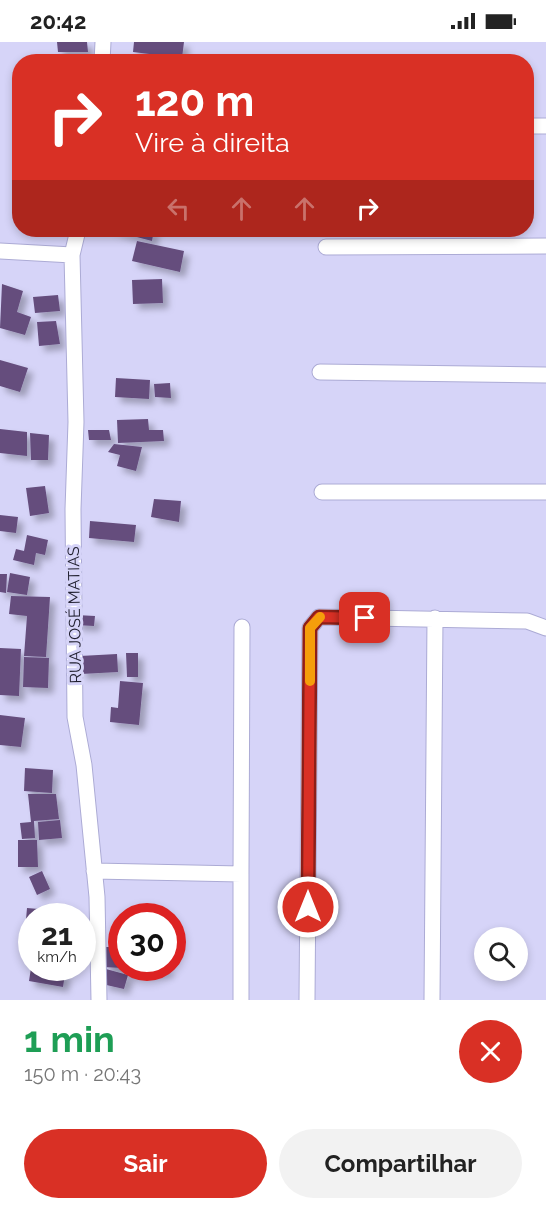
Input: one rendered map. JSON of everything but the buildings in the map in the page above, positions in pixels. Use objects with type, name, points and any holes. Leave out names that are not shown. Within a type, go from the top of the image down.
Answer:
[{"type":"street","name":"RUA JOSÉ MATIAS","points":[[76,237],[72,255],[76,422],[73,509],[75,717],[84,765],[94,871],[99,1000]]},
{"type":"street","points":[[326,247],[546,246]]},
{"type":"street","points":[[0,251],[72,255]]},
{"type":"street","points":[[320,372],[546,375]]},
{"type":"street","points":[[322,492],[546,492]]},
{"type":"street","points":[[307,1000],[310,628],[319,617],[527,621],[546,628]]},
{"type":"street","points":[[432,1000],[435,618]]},
{"type":"street","points":[[241,1000],[242,627]]},
{"type":"street","points":[[94,871],[241,874]]},
{"type":"slow traffic","points":[[310,681],[310,628],[320,617]]},
{"type":"route","points":[[308,907],[310,628],[319,617],[365,618]]}]
